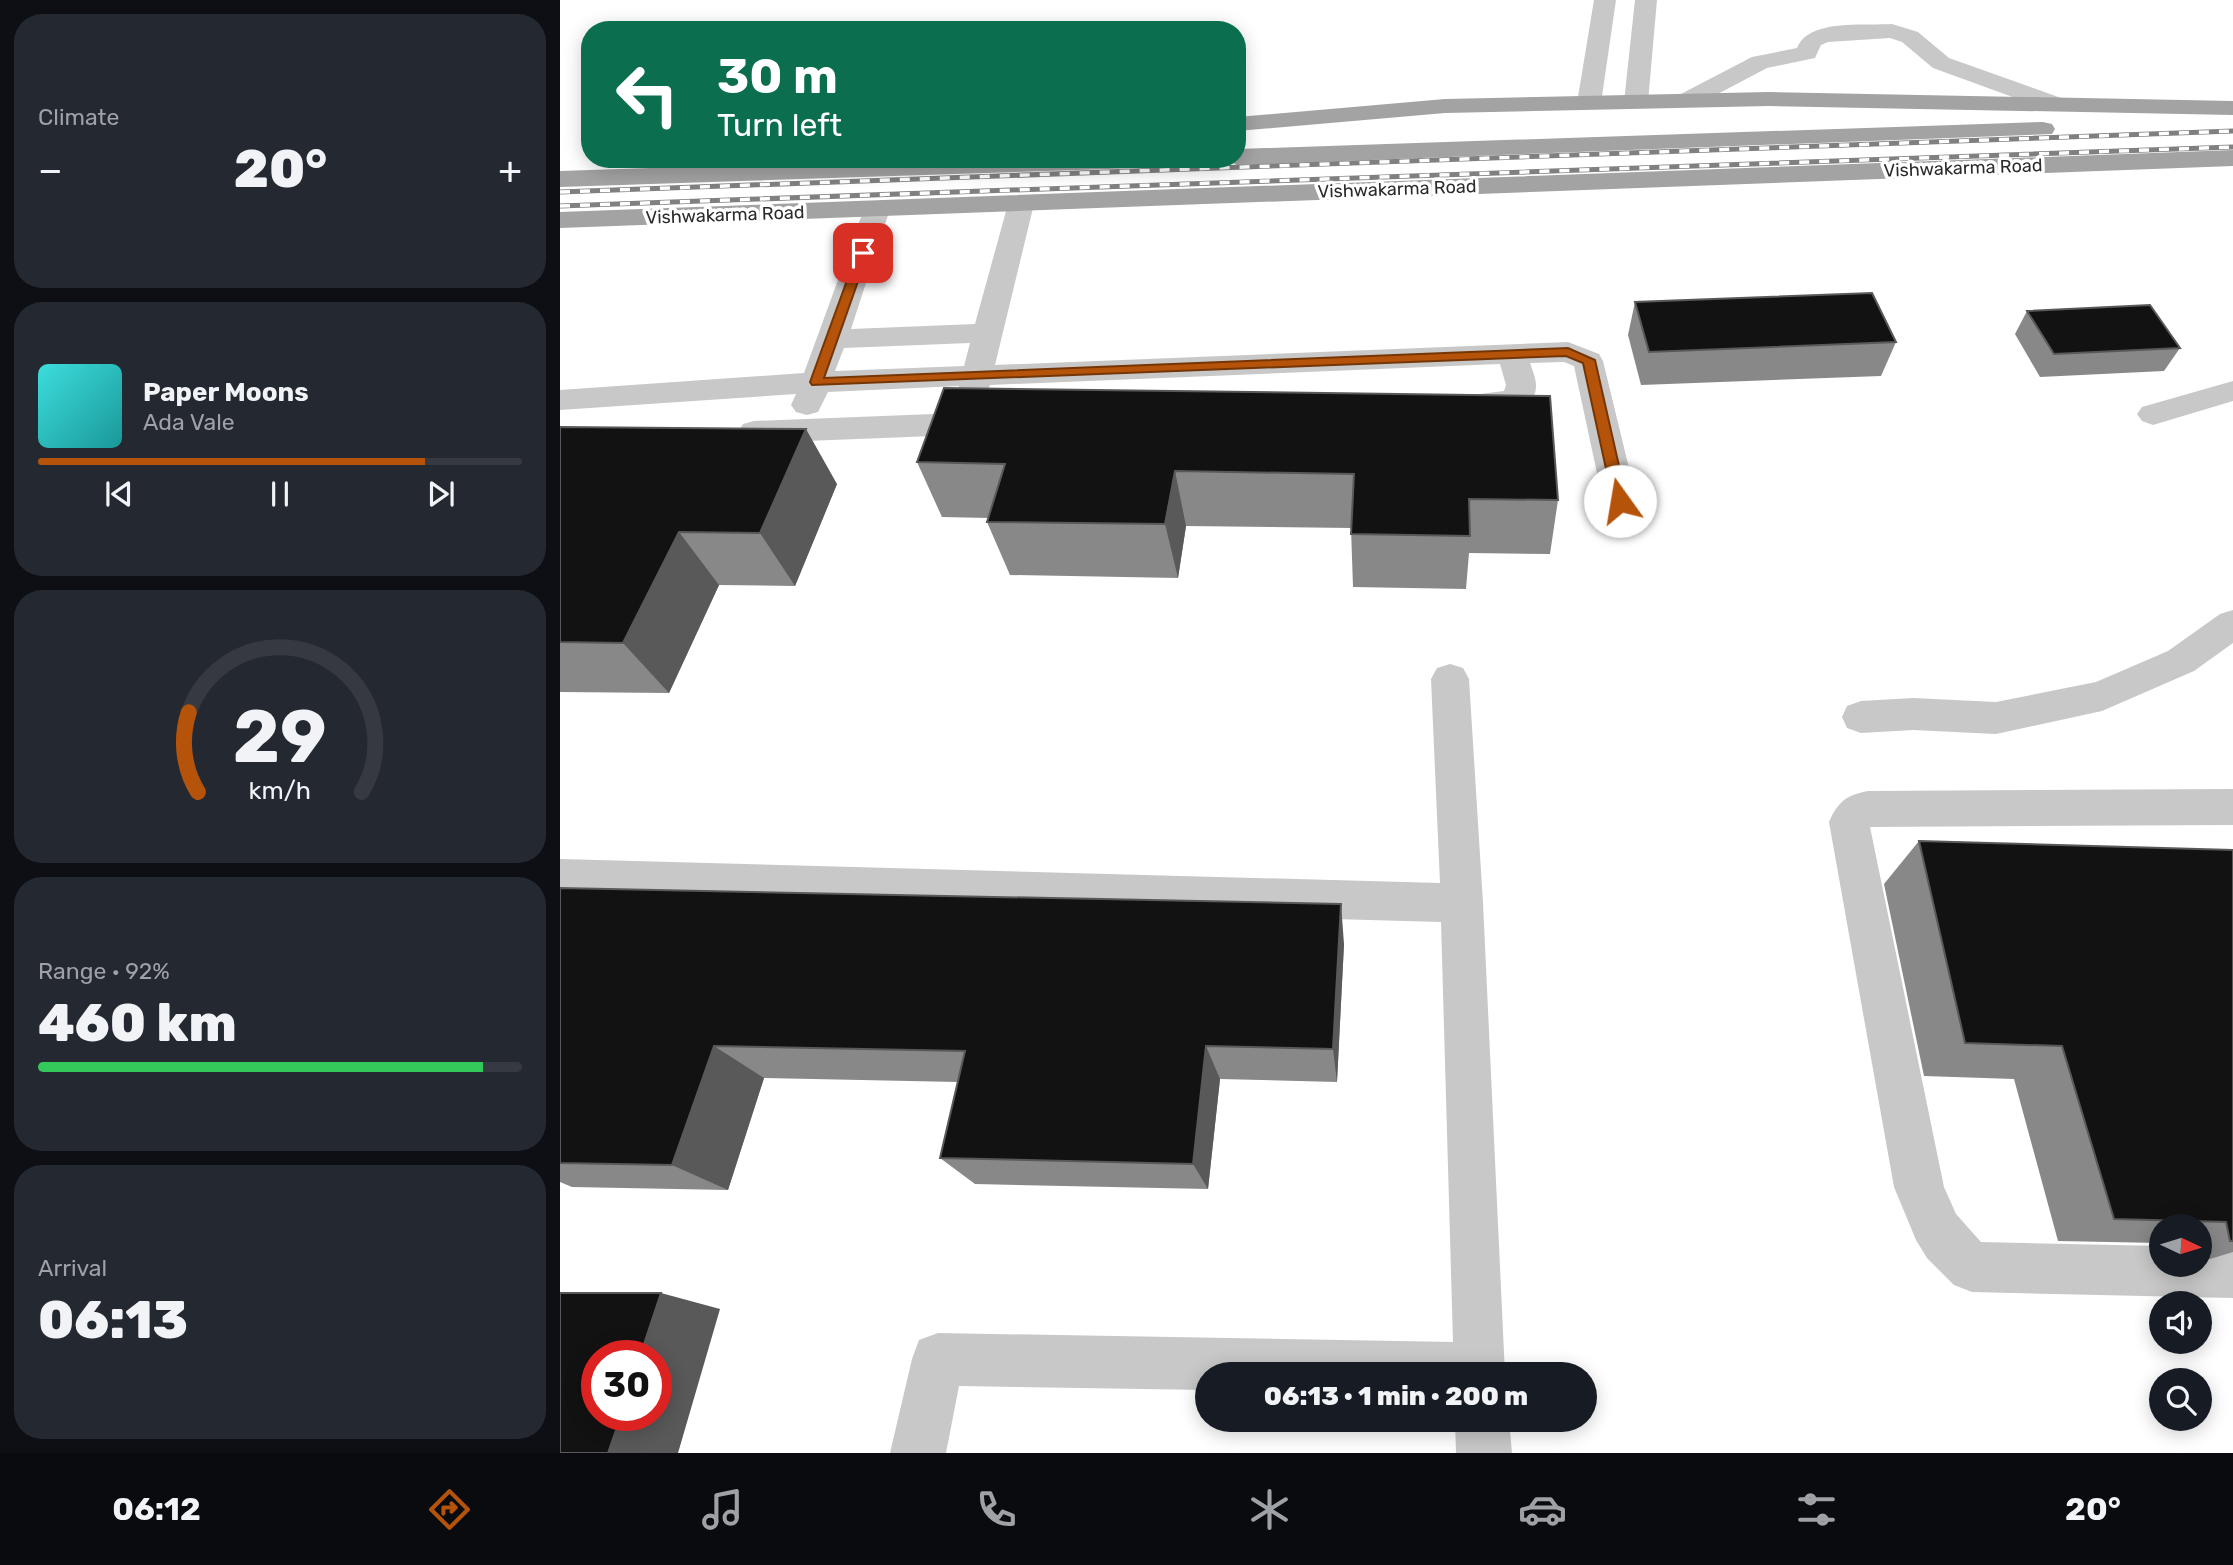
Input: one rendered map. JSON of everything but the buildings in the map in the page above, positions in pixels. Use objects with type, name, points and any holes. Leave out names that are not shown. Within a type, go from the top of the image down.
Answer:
[{"type":"main road","points":[[1246,123],[1445,106],[1769,99],[2233,108]]},
{"type":"main road","name":"Vishwakarma Road","points":[[1246,157],[2233,121]]},
{"type":"main road","points":[[1562,146],[1567,182]]},
{"type":"main road","points":[[1506,148],[1507,185]]},
{"type":"main road","name":"Vishwakarma Road","points":[[560,220],[2233,158]]},
{"type":"main road","name":"Vishwakarma Road","points":[[560,179],[891,168]]},
{"type":"street","points":[[1589,103],[1605,0]]},
{"type":"street","points":[[1636,102],[1646,0]]},
{"type":"street","points":[[1686,101],[1760,62],[1807,53],[1811,40],[1823,35],[1892,31],[1910,37],[1941,63],[2055,104]]},
{"type":"street","points":[[965,424],[1021,204]]},
{"type":"street","points":[[797,430],[833,339],[877,209]]},
{"type":"street","points":[[833,339],[986,333]]},
{"type":"street","points":[[560,400],[816,382],[1568,352],[1588,360],[1620,501]]},
{"type":"street","points":[[1437,405],[1506,403],[1517,397],[1521,385],[1512,355]]},
{"type":"street","points":[[2152,414],[2233,391]]},
{"type":"street","points":[[728,433],[1020,421]]},
{"type":"street","points":[[1861,717],[1913,714],[1996,718],[2102,696],[2181,662],[2233,624]]},
{"type":"street","points":[[1450,679],[1462,903],[1480,1362]]},
{"type":"street","points":[[2233,807],[1868,809],[1857,811],[1849,822],[1919,1187],[1931,1219],[1947,1247],[1972,1267],[2233,1273]]},
{"type":"street","points":[[560,878],[1462,903]]},
{"type":"street","points":[[918,1453],[938,1359],[1195,1372]]},
{"type":"street","points":[[1483,1432],[1484,1453]]},
{"type":"railway","points":[[1246,167],[2233,131]]},
{"type":"railway","points":[[560,206],[2233,147]]},
{"type":"railway","points":[[560,192],[1218,168]]},
{"type":"route","points":[[863,253],[816,382],[1576,353],[1588,360],[1620,501]]}]
